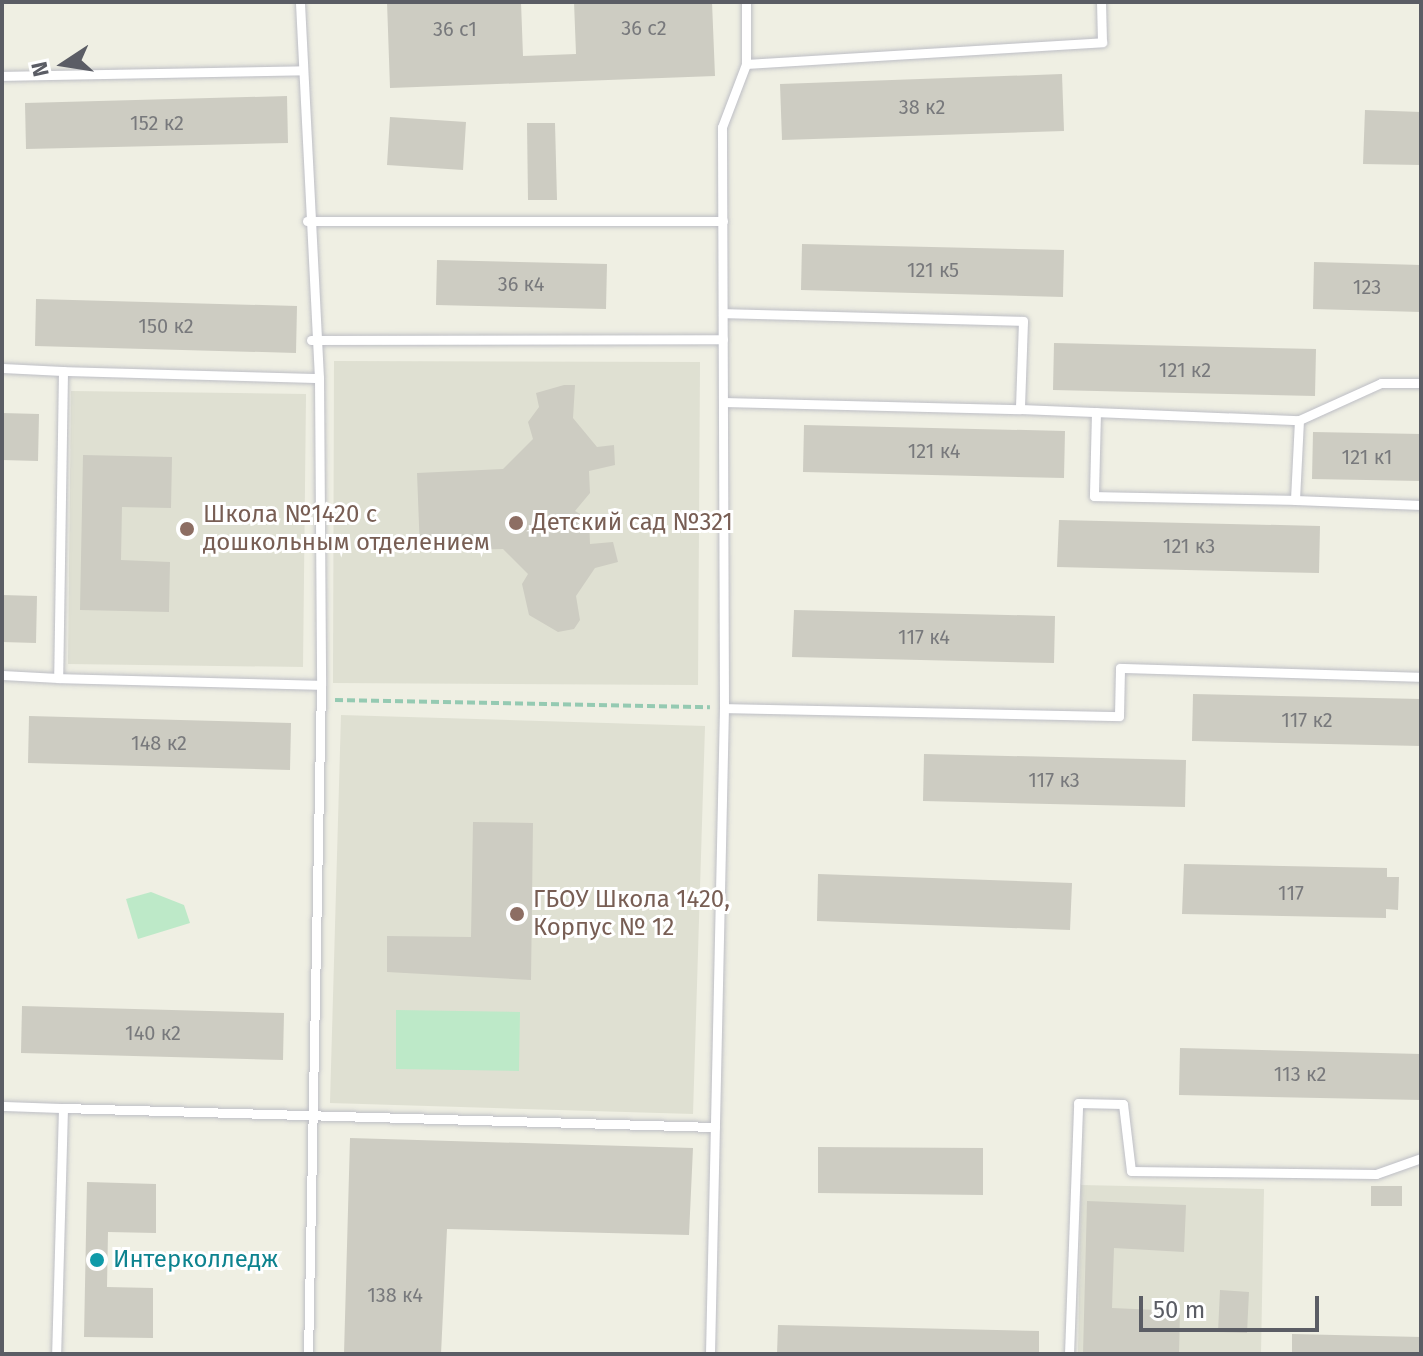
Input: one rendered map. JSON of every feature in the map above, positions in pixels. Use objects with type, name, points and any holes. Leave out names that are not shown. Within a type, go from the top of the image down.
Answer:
[{"type":"lane","points":[[300,2],[311,340],[319,378],[321,685],[308,1354]]},
{"type":"lane","points":[[710,1354],[724,708],[722,127],[746,64],[746,2]]},
{"type":"lane","points":[[746,64],[1102,42],[1101,2]]},
{"type":"lane","points":[[2,76],[302,70]]},
{"type":"lane","points":[[307,221],[723,221]]},
{"type":"lane","points":[[723,313],[1023,321],[1020,409]]},
{"type":"lane","points":[[311,340],[723,339]]},
{"type":"lane","points":[[2,368],[319,378]]},
{"type":"lane","points":[[58,678],[63,371]]},
{"type":"lane","points":[[723,402],[1299,420],[1381,383],[1421,383]]},
{"type":"lane","points":[[1096,412],[1094,496],[1421,505]]},
{"type":"lane","points":[[1295,500],[1299,420]]},
{"type":"lane","points":[[724,708],[1119,716],[1120,668],[1421,677]]},
{"type":"lane","points":[[2,675],[321,685]]},
{"type":"lane","points":[[1069,1354],[1078,1103],[1123,1104],[1131,1171],[1376,1174],[1421,1158]]},
{"type":"lane","points":[[2,1106],[715,1127]]},
{"type":"lane","points":[[56,1354],[63,1108]]},
{"type":"path","points":[[321,700],[724,708]]},
{"type":"shaded area","name":"Детский сад №321","points":[[334,361],[700,362],[698,685],[333,683]]},
{"type":"shaded area","name":"Школа №1420 с дошкольным отделением","points":[[71,391],[306,394],[303,667],[68,664]]},
{"type":"shaded area","name":"ГБОУ Школа 1420, Корпус № 12","points":[[341,715],[705,726],[693,1114],[330,1103]]},
{"type":"shaded area","points":[[1081,1185],[1264,1189],[1261,1354],[1078,1354]]},
{"type":"green space","points":[[151,892],[184,905],[190,923],[138,939],[126,899]]},
{"type":"green space","points":[[396,1010],[520,1012],[519,1071],[396,1069]]},
{"type":"building","points":[[387,2],[521,2],[523,56],[576,54],[574,2],[712,2],[715,76],[390,88]]},
{"type":"building","points":[[1062,74],[1064,131],[782,140],[780,84]]},
{"type":"building","points":[[287,96],[288,143],[26,149],[25,103]]},
{"type":"building","points":[[1365,110],[1421,112],[1421,165],[1363,164]]},
{"type":"building","points":[[390,117],[466,122],[463,170],[387,165]]},
{"type":"building","points":[[527,123],[555,123],[557,200],[528,200]]},
{"type":"building","points":[[802,244],[1064,250],[1063,297],[801,290]]},
{"type":"building","points":[[437,260],[607,264],[606,309],[436,305]]},
{"type":"building","points":[[1314,262],[1421,265],[1421,312],[1313,309]]},
{"type":"building","points":[[36,299],[297,306],[296,353],[35,346]]},
{"type":"building","points":[[1054,343],[1316,349],[1315,396],[1053,390]]},
{"type":"building","points":[[575,385],[573,418],[597,447],[614,445],[615,465],[589,471],[590,493],[575,511],[589,519],[590,544],[613,542],[618,562],[595,568],[576,596],[580,620],[574,629],[558,632],[529,615],[522,584],[528,574],[503,549],[420,551],[417,473],[503,469],[533,439],[528,422],[539,407],[536,393]]},
{"type":"building","points":[[2,413],[39,414],[38,461],[2,460]]},
{"type":"building","points":[[804,425],[1065,431],[1064,478],[803,472]]},
{"type":"building","points":[[1313,432],[1421,434],[1421,481],[1312,479]]},
{"type":"building","points":[[83,455],[172,457],[171,508],[122,507],[121,560],[170,562],[169,612],[80,610]]},
{"type":"building","points":[[1059,520],[1320,526],[1319,573],[1057,567]]},
{"type":"building","points":[[2,595],[37,596],[36,643],[2,642]]},
{"type":"building","points":[[794,610],[1055,616],[1054,663],[792,657]]},
{"type":"building","points":[[1193,694],[1421,699],[1421,746],[1192,741]]},
{"type":"building","points":[[29,716],[291,723],[290,770],[28,763]]},
{"type":"building","points":[[924,754],[1186,760],[1185,807],[923,801]]},
{"type":"building","points":[[473,822],[533,823],[531,980],[387,972],[387,936],[471,937]]},
{"type":"building","points":[[1184,864],[1387,868],[1387,877],[1399,877],[1398,910],[1386,909],[1386,918],[1182,914]]},
{"type":"building","points":[[818,874],[1072,883],[1070,930],[817,921]]},
{"type":"building","points":[[22,1006],[284,1013],[283,1060],[21,1053]]},
{"type":"building","points":[[1180,1048],[1421,1054],[1421,1100],[1179,1095]]},
{"type":"building","points":[[350,1138],[693,1148],[689,1235],[447,1229],[441,1354],[344,1354]]},
{"type":"building","points":[[818,1147],[983,1148],[983,1195],[818,1193]]},
{"type":"building","name":"Интерколледж","points":[[87,1182],[156,1184],[156,1233],[108,1232],[107,1287],[153,1288],[153,1338],[84,1337]]},
{"type":"building","points":[[1371,1186],[1402,1186],[1402,1206],[1371,1206]]},
{"type":"building","points":[[1087,1201],[1186,1205],[1184,1252],[1114,1248],[1112,1308],[1180,1311],[1179,1354],[1083,1354]]},
{"type":"building","points":[[1220,1290],[1249,1292],[1247,1333],[1218,1332]]},
{"type":"building","points":[[778,1325],[1039,1331],[1039,1354],[777,1354]]},
{"type":"building","points":[[1292,1334],[1421,1337],[1421,1354],[1292,1354]]},
{"type":"place","name":"Детский сад №321","points":[[516,523]]},
{"type":"place","name":"Школа №1420 с дошкольным отделением","points":[[187,529]]},
{"type":"place","name":"ГБОУ Школа 1420, Корпус № 12","points":[[517,914]]},
{"type":"place","name":"Интерколледж","points":[[97,1260]]}]
